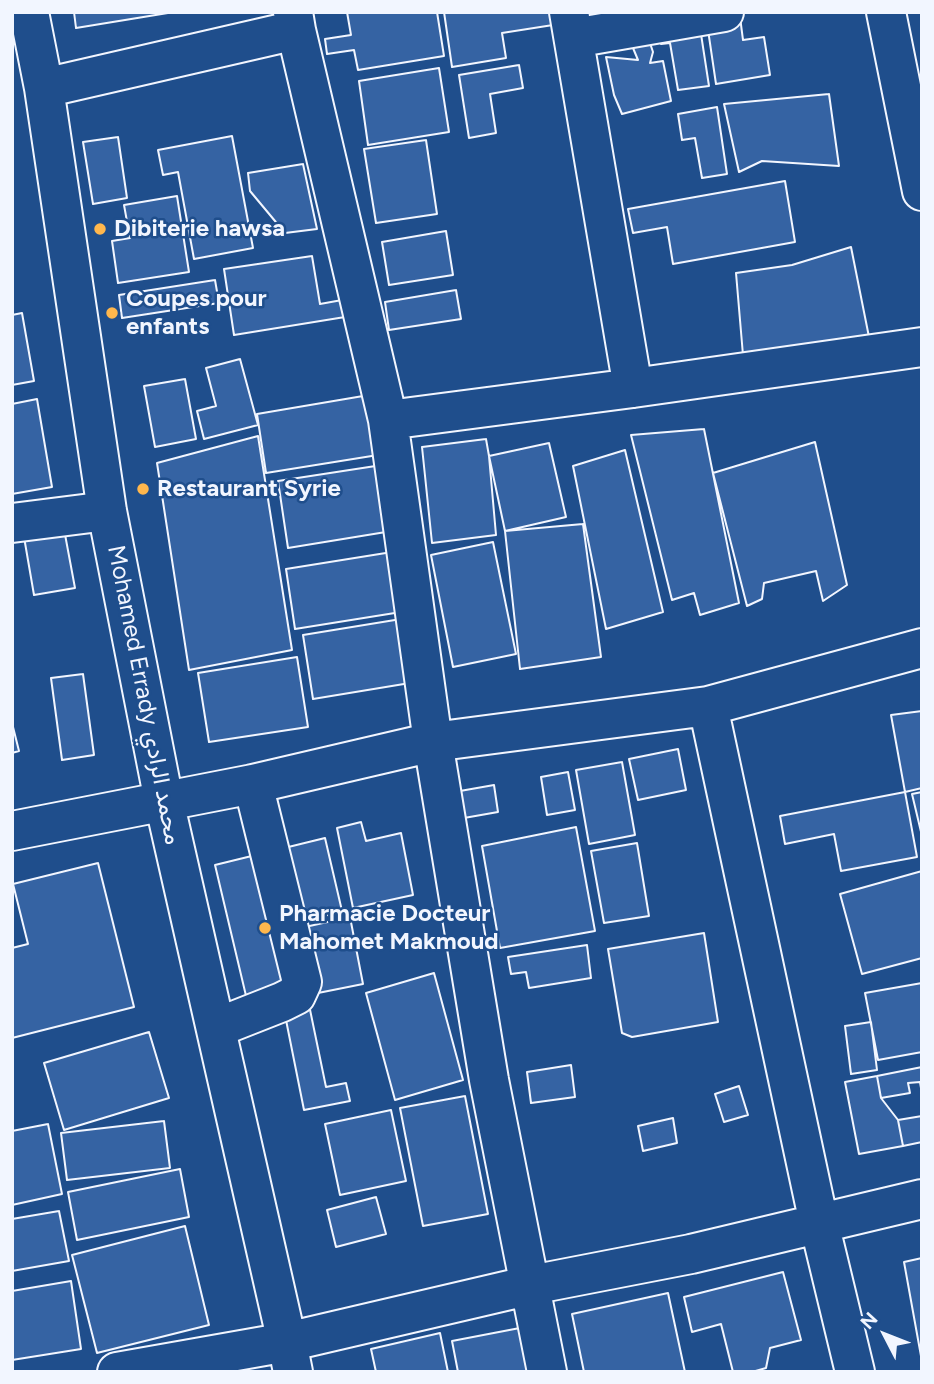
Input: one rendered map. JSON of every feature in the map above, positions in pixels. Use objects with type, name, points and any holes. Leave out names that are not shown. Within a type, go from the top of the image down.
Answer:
[{"type":"street","name":"Mohamed Errady محمد الرادي","points":[[29,12],[44,88],[107,511],[164,801],[290,1357]]},
{"type":"street","points":[[634,388],[572,25],[724,12]]},
{"type":"street","points":[[886,12],[922,191]]},
{"type":"street","points":[[44,88],[295,21],[388,420],[433,742],[489,1080],[547,1372]]},
{"type":"street","points":[[388,420],[922,347]]},
{"type":"street","points":[[12,523],[107,511]]},
{"type":"street","points":[[12,831],[253,784],[433,742],[708,706],[922,648]]},
{"type":"street","points":[[708,706],[819,1223],[855,1372]]},
{"type":"street","points":[[216,1028],[282,1003],[296,995],[302,982],[253,784]]},
{"type":"street","points":[[117,1372],[290,1357],[531,1285],[691,1254],[922,1199]]},
{"type":"building","points":[[74,12],[174,12],[76,28]]},
{"type":"building","points":[[347,12],[437,12],[444,56],[358,70],[354,50],[327,54],[325,39],[351,35]]},
{"type":"building","points":[[444,12],[551,12],[553,25],[502,33],[506,58],[452,67]]},
{"type":"building","points":[[740,17],[743,40],[764,37],[770,75],[716,84],[707,23]]},
{"type":"building","points":[[699,21],[709,86],[678,90],[670,43],[661,44],[659,27]]},
{"type":"building","points":[[648,37],[653,52],[650,63],[663,61],[671,101],[622,114],[614,95],[606,57],[638,60],[633,48],[618,42]]},
{"type":"building","points":[[519,65],[523,88],[490,94],[496,133],[469,138],[459,75]]},
{"type":"building","points":[[439,68],[449,132],[368,145],[359,81]]},
{"type":"building","points":[[829,94],[839,166],[762,161],[739,172],[724,104]]},
{"type":"building","points":[[717,107],[727,174],[702,178],[695,138],[682,140],[678,114]]},
{"type":"building","points":[[232,136],[253,248],[194,259],[178,172],[163,175],[158,150]]},
{"type":"building","points":[[118,137],[127,198],[93,204],[83,142]]},
{"type":"building","points":[[426,140],[437,214],[376,223],[364,149]]},
{"type":"building","points":[[303,164],[317,229],[285,233],[250,191],[248,173]]},
{"type":"building","points":[[785,181],[795,242],[673,264],[667,227],[633,233],[628,209]]},
{"type":"building","points":[[177,196],[189,272],[118,283],[112,241],[130,238],[124,205]]},
{"type":"building","points":[[446,231],[453,275],[389,285],[382,242]]},
{"type":"building","points":[[851,247],[870,342],[744,367],[736,273],[792,265]]},
{"type":"building","points":[[312,256],[320,304],[342,300],[345,317],[234,335],[224,269]]},
{"type":"building","points":[[215,280],[219,303],[122,318],[119,295]]},
{"type":"building","points":[[456,290],[461,319],[389,330],[385,302]]},
{"type":"building","points":[[22,313],[34,381],[12,385],[12,315]]},
{"type":"building","points":[[240,359],[258,425],[204,439],[197,411],[216,406],[206,368]]},
{"type":"building","points":[[185,379],[196,439],[155,447],[144,386]]},
{"type":"building","points":[[369,395],[378,455],[266,473],[257,414]]},
{"type":"building","points":[[37,399],[52,487],[12,494],[12,404]]},
{"type":"building","points":[[704,429],[739,603],[700,615],[694,593],[672,600],[631,435]]},
{"type":"building","points":[[258,436],[292,650],[189,670],[157,463]]},
{"type":"building","points":[[486,439],[496,535],[432,543],[422,447]]},
{"type":"building","points":[[815,442],[847,585],[823,601],[816,571],[764,583],[762,599],[747,606],[713,473]]},
{"type":"building","points":[[549,443],[566,517],[505,531],[489,456]]},
{"type":"building","points":[[625,450],[663,612],[606,629],[573,466]]},
{"type":"building","points":[[382,465],[392,531],[288,548],[278,481]]},
{"type":"building","points":[[583,524],[601,657],[520,669],[505,531]]},
{"type":"building","points":[[64,529],[75,588],[34,595],[24,537]]},
{"type":"building","points":[[493,542],[516,654],[453,667],[431,555]]},
{"type":"building","points":[[392,552],[401,612],[295,629],[286,569]]},
{"type":"building","points":[[401,619],[410,683],[313,699],[303,635]]},
{"type":"building","points":[[297,657],[308,727],[209,742],[198,673]]},
{"type":"building","points":[[83,674],[94,755],[62,760],[51,678]]},
{"type":"building","points":[[922,711],[922,788],[905,792],[891,715]]},
{"type":"building","points":[[12,723],[19,751],[12,753]]},
{"type":"building","points":[[678,749],[686,790],[638,800],[629,759]]},
{"type":"building","points":[[622,762],[635,835],[589,844],[576,770]]},
{"type":"building","points":[[568,772],[575,810],[547,815],[541,777]]},
{"type":"building","points":[[494,785],[498,812],[464,818],[460,791]]},
{"type":"building","points":[[905,792],[917,857],[841,871],[834,834],[785,844],[780,816]]},
{"type":"building","points":[[922,792],[922,836],[912,794]]},
{"type":"building","points":[[361,822],[366,841],[401,833],[413,895],[353,908],[337,828]]},
{"type":"building","points":[[576,827],[595,931],[500,948],[482,846]]},
{"type":"building","points":[[325,838],[342,911],[299,923],[313,984],[247,1000],[215,865]]},
{"type":"building","points":[[637,843],[649,916],[604,923],[591,851]]},
{"type":"building","points":[[98,863],[134,1007],[12,1038],[12,948],[28,944],[13,884]]},
{"type":"building","points":[[922,871],[922,958],[862,974],[840,894]]},
{"type":"building","points":[[350,917],[363,984],[318,993],[305,927]]},
{"type":"building","points":[[704,933],[718,1022],[632,1037],[622,1033],[608,949]]},
{"type":"building","points":[[587,945],[591,978],[529,988],[526,972],[511,974],[508,957]]},
{"type":"building","points":[[434,973],[463,1080],[395,1100],[366,993]]},
{"type":"building","points":[[922,983],[922,1052],[878,1060],[865,993]]},
{"type":"building","points":[[308,1000],[326,1087],[346,1083],[350,1101],[304,1110],[283,1005]]},
{"type":"building","points":[[871,1022],[877,1070],[851,1074],[845,1026]]},
{"type":"building","points":[[149,1032],[169,1098],[64,1130],[44,1063]]},
{"type":"building","points":[[571,1065],[575,1097],[531,1103],[527,1072]]},
{"type":"building","points":[[922,1067],[922,1094],[920,1082],[908,1083],[910,1093],[881,1098],[877,1076]]},
{"type":"building","points":[[877,1076],[881,1098],[898,1120],[903,1146],[859,1154],[845,1082]]},
{"type":"building","points":[[739,1086],[748,1115],[724,1122],[715,1094]]},
{"type":"building","points":[[465,1096],[488,1214],[423,1226],[400,1108]]},
{"type":"building","points":[[391,1110],[406,1181],[340,1195],[325,1124]]},
{"type":"building","points":[[922,1116],[922,1142],[903,1146],[898,1120]]},
{"type":"building","points":[[673,1118],[677,1143],[643,1151],[638,1126]]},
{"type":"building","points":[[164,1121],[170,1168],[67,1180],[61,1133]]},
{"type":"building","points":[[48,1124],[62,1194],[12,1205],[12,1131]]},
{"type":"building","points":[[180,1169],[189,1217],[77,1240],[68,1192]]},
{"type":"building","points":[[376,1197],[386,1234],[336,1247],[327,1210]]},
{"type":"building","points":[[59,1211],[69,1261],[12,1271],[12,1219]]},
{"type":"building","points":[[185,1226],[209,1325],[97,1353],[72,1255]]},
{"type":"building","points":[[922,1258],[922,1356],[921,1356],[904,1262]]},
{"type":"building","points":[[783,1272],[801,1340],[770,1348],[766,1368],[752,1372],[733,1372],[721,1324],[692,1332],[684,1297]]},
{"type":"building","points":[[71,1281],[81,1349],[12,1360],[12,1291]]},
{"type":"building","points":[[668,1293],[685,1372],[584,1372],[572,1314]]},
{"type":"building","points":[[525,1327],[533,1372],[458,1372],[452,1341]]},
{"type":"building","points":[[440,1333],[448,1372],[376,1372],[371,1349]]},
{"type":"place","name":"Dibiterie hawsa","points":[[100,229]]},
{"type":"place","name":"Coupes pour enfants","points":[[112,313]]},
{"type":"place","name":"Restaurant Syrie","points":[[143,489]]},
{"type":"place","name":"Pharmacie Docteur Mahomet Makmoud","points":[[265,928]]}]
